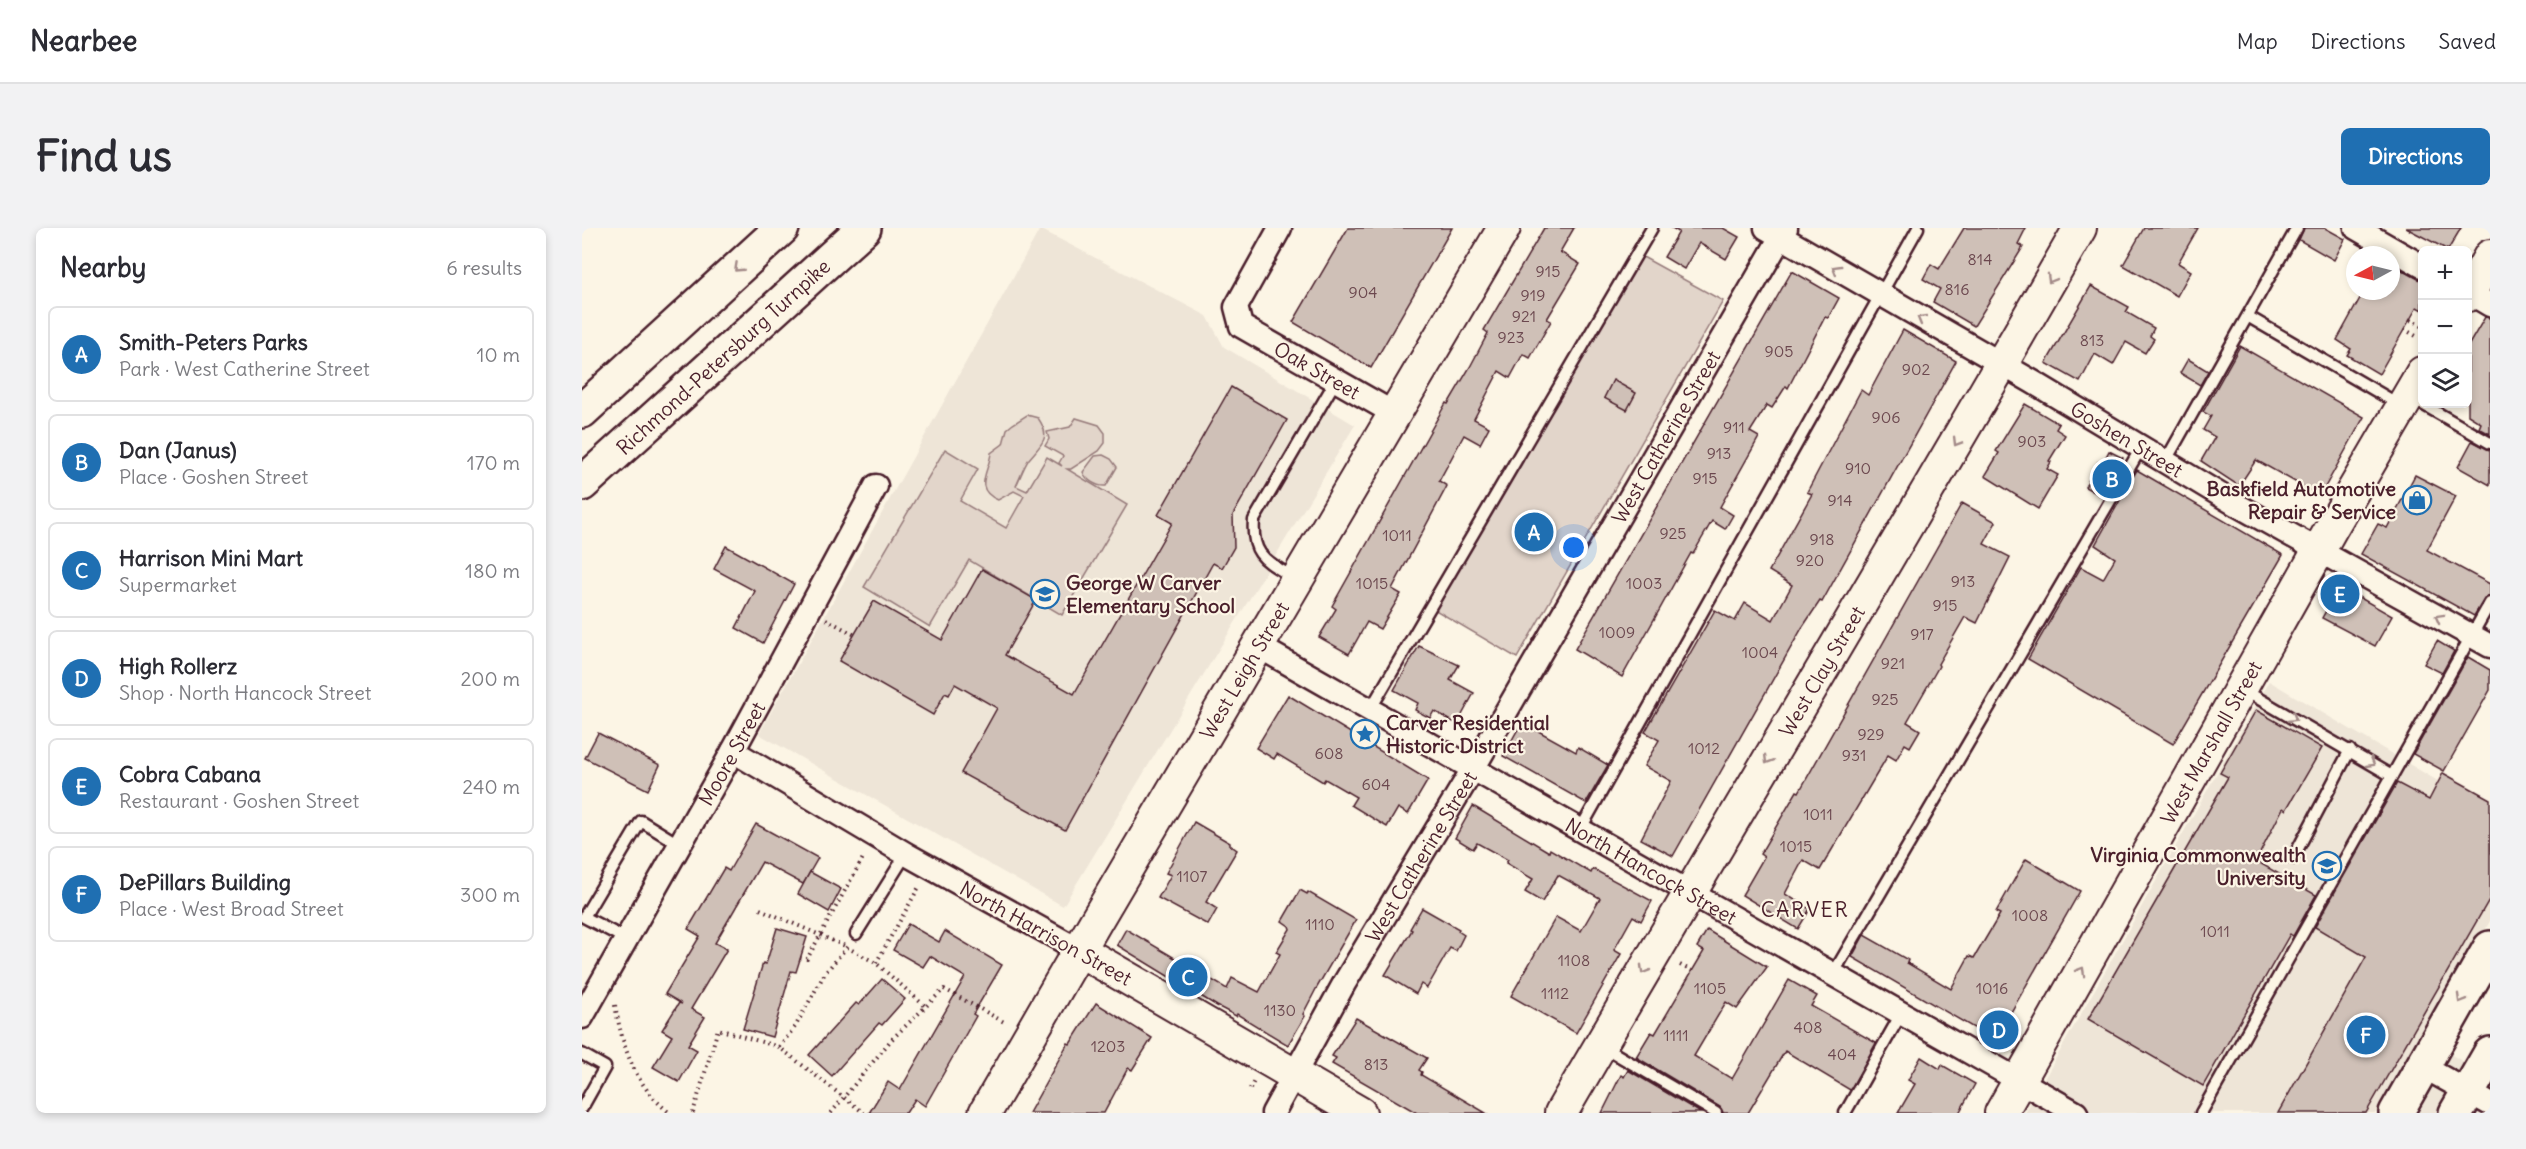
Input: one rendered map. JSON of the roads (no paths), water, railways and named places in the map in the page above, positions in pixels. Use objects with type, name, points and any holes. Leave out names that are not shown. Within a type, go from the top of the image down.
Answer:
[{"type":"main road","points":[[582,411],[782,228]]},
{"type":"main road","name":"Richmond-Petersburg Turnpike","points":[[582,484],[864,228]]},
{"type":"main road","points":[[2396,1113],[2490,948]]},
{"type":"main road","points":[[2471,1103],[2490,1054]]},
{"type":"street","name":"Oak Street","points":[[1280,228],[1236,307],[1241,326],[1395,414]]},
{"type":"street","name":"West Leigh Street","points":[[985,1113],[1504,228]]},
{"type":"street","name":"West Clay Street","points":[[1561,1113],[2080,228]]},
{"type":"street","points":[[2356,228],[2418,264]]},
{"type":"street","name":"Goshen Street","points":[[1778,231],[1882,296],[2318,552],[2481,641]]},
{"type":"street","name":"West Catherine Street","points":[[1274,1113],[1345,982],[1473,769],[1778,231]]},
{"type":"street","points":[[2473,296],[2490,256]]},
{"type":"street","name":"West Marshall Street","points":[[2001,1113],[2411,392]]},
{"type":"street","name":"Moore Street","points":[[582,1017],[733,751],[876,486]]},
{"type":"street","name":"North Hancock Street","points":[[1257,646],[2076,1113]]},
{"type":"street","name":"North Harrison Street","points":[[733,751],[906,854],[1079,950],[1360,1113]]},
{"type":"street","points":[[2422,1066],[2471,1103]]},
{"type":"lane","points":[[1370,710],[1652,228]]},
{"type":"lane","points":[[1580,830],[1882,296],[1918,228]]},
{"type":"lane","points":[[2165,462],[2249,317],[2297,228]]},
{"type":"lane","points":[[2249,317],[2411,392],[2490,443]]},
{"type":"lane","points":[[1297,580],[1260,556],[1255,547],[1254,520],[1336,380]]},
{"type":"lane","points":[[1833,974],[2141,448]]},
{"type":"lane","points":[[2201,1113],[2392,776],[2481,641],[2490,603]]},
{"type":"lane","points":[[2242,688],[2392,776]]},
{"type":"lane","points":[[2293,858],[2350,750]]},
{"type":"lane","points":[[626,939],[584,917],[641,821],[680,845]]},
{"type":"lane","points":[[856,934],[906,854]]},
{"type":"lane","points":[[1845,1113],[1901,1014]]},
{"type":"lane","points":[[1601,1045],[1716,1113]]},
{"type":"lane","points":[[582,1054],[605,1067],[582,1108]]},
{"type":"place","name":"Dan (Janus)","points":[[2112,479]]},
{"type":"place","name":"Baskfield Automotive Repair & Service","points":[[2417,500]]},
{"type":"place","name":"Smith-Peters Parks","points":[[1534,532]]},
{"type":"place","name":"George W Carver Elementary School","points":[[1045,594]]},
{"type":"place","name":"Cobra Cabana","points":[[2340,594]]},
{"type":"place","name":"Carver Residential Historic District","points":[[1365,734]]},
{"type":"place","name":"Virginia Commonwealth University","points":[[2327,866]]},
{"type":"place","name":"Harrison Mini Mart","points":[[1188,977]]},
{"type":"place","name":"High Rollerz","points":[[1999,1030]]},
{"type":"place","name":"DePillars Building","points":[[2366,1035]]},
{"type":"district","name":"CARVER","points":[[1805,909]]}]
